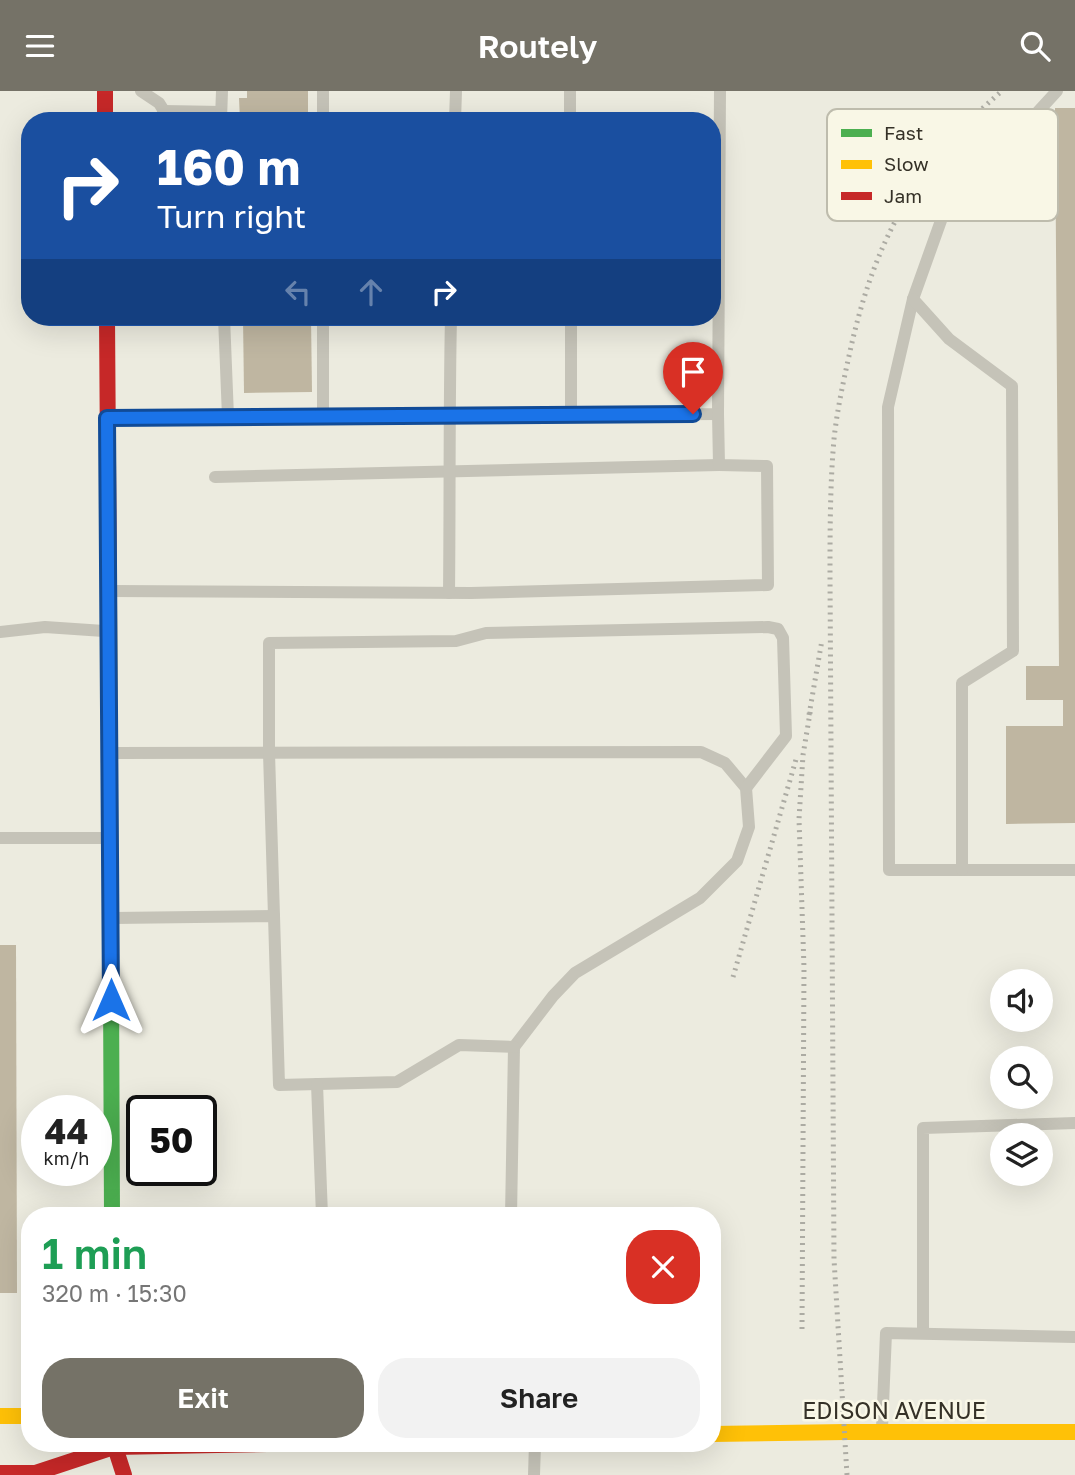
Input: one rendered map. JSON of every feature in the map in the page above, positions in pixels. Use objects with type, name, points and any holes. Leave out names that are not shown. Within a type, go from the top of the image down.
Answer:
[{"type":"main road","points":[[105,91],[105,112]]},
{"type":"main road","points":[[107,326],[113,1207]]},
{"type":"main road","points":[[0,1416],[21,1416]]},
{"type":"main road","name":"EDISON AVENUE","points":[[721,1434],[1075,1432]]},
{"type":"main road","points":[[0,1473],[35,1473],[93,1452]]},
{"type":"main road","points":[[102,1466],[109,1452]]},
{"type":"main road","points":[[115,1452],[124,1475]]},
{"type":"lane","points":[[141,91],[159,103],[160,112]]},
{"type":"lane","points":[[221,112],[222,91]]},
{"type":"lane","points":[[323,91],[323,112]]},
{"type":"lane","points":[[455,112],[456,91]]},
{"type":"lane","points":[[570,91],[570,112]]},
{"type":"lane","points":[[720,91],[720,112]]},
{"type":"lane","points":[[1040,109],[1057,91]]},
{"type":"lane","points":[[941,221],[913,299],[888,407],[889,870],[1075,870]]},
{"type":"lane","points":[[913,299],[949,339],[1012,386],[1013,651],[962,683],[962,870]]},
{"type":"lane","points":[[224,326],[228,417]]},
{"type":"lane","points":[[323,326],[323,416]]},
{"type":"lane","points":[[449,593],[451,326]]},
{"type":"lane","points":[[571,326],[571,415]]},
{"type":"lane","points":[[719,326],[719,465]]},
{"type":"lane","points":[[107,418],[718,414]]},
{"type":"lane","points":[[108,591],[449,593],[768,585],[767,466],[215,477]]},
{"type":"lane","points":[[0,632],[45,627],[109,631]]},
{"type":"lane","points":[[514,1047],[459,1045],[397,1082],[279,1085],[269,753],[269,643],[456,641],[486,633],[768,627],[778,629],[783,638],[786,736],[746,788]]},
{"type":"lane","points":[[110,753],[701,751],[725,763],[746,788],[748,827],[737,861],[700,898],[575,973],[553,996],[514,1047],[511,1207]]},
{"type":"lane","points":[[0,838],[110,838]]},
{"type":"lane","points":[[111,918],[274,916]]},
{"type":"lane","points":[[317,1084],[322,1207]]},
{"type":"lane","points":[[923,1333],[923,1128],[1075,1123]]},
{"type":"lane","points":[[882,1431],[886,1333],[1075,1337]]},
{"type":"lane","points":[[534,1475],[535,1452]]},
{"type":"building","points":[[247,91],[308,91],[308,112],[240,112],[239,98],[247,98]]},
{"type":"building","points":[[1075,108],[1075,823],[1006,824],[1006,726],[1063,726],[1063,700],[1026,700],[1026,666],[1059,666],[1056,221],[1058,221],[1058,109],[1055,109]]},
{"type":"building","points":[[243,326],[311,326],[312,392],[244,393]]},
{"type":"building","points":[[0,945],[16,945],[17,1293],[0,1293]]},
{"type":"railway","points":[[982,109],[1002,91]]},
{"type":"railway","points":[[847,1475],[834,1259],[831,491],[837,418],[859,316],[871,278],[896,221]]},
{"type":"railway","points":[[809,715],[822,640]]},
{"type":"railway","points":[[802,1329],[804,968],[799,819],[803,755],[811,707]]},
{"type":"railway","points":[[733,977],[797,756]]},
{"type":"traffic: fast","points":[[111,985],[112,1207]]},
{"type":"traffic: slow","points":[[109,602],[111,985]]},
{"type":"traffic: slow","points":[[0,1416],[21,1416]]},
{"type":"traffic: slow","points":[[721,1434],[1075,1432]]},
{"type":"traffic: jam","points":[[105,91],[105,112]]},
{"type":"traffic: jam","points":[[107,326],[109,602]]},
{"type":"traffic: jam","points":[[0,1473],[35,1473],[99,1452]]},
{"type":"traffic: jam","points":[[117,1452],[124,1475]]},
{"type":"route","points":[[111,1000],[107,418],[693,414]]}]
